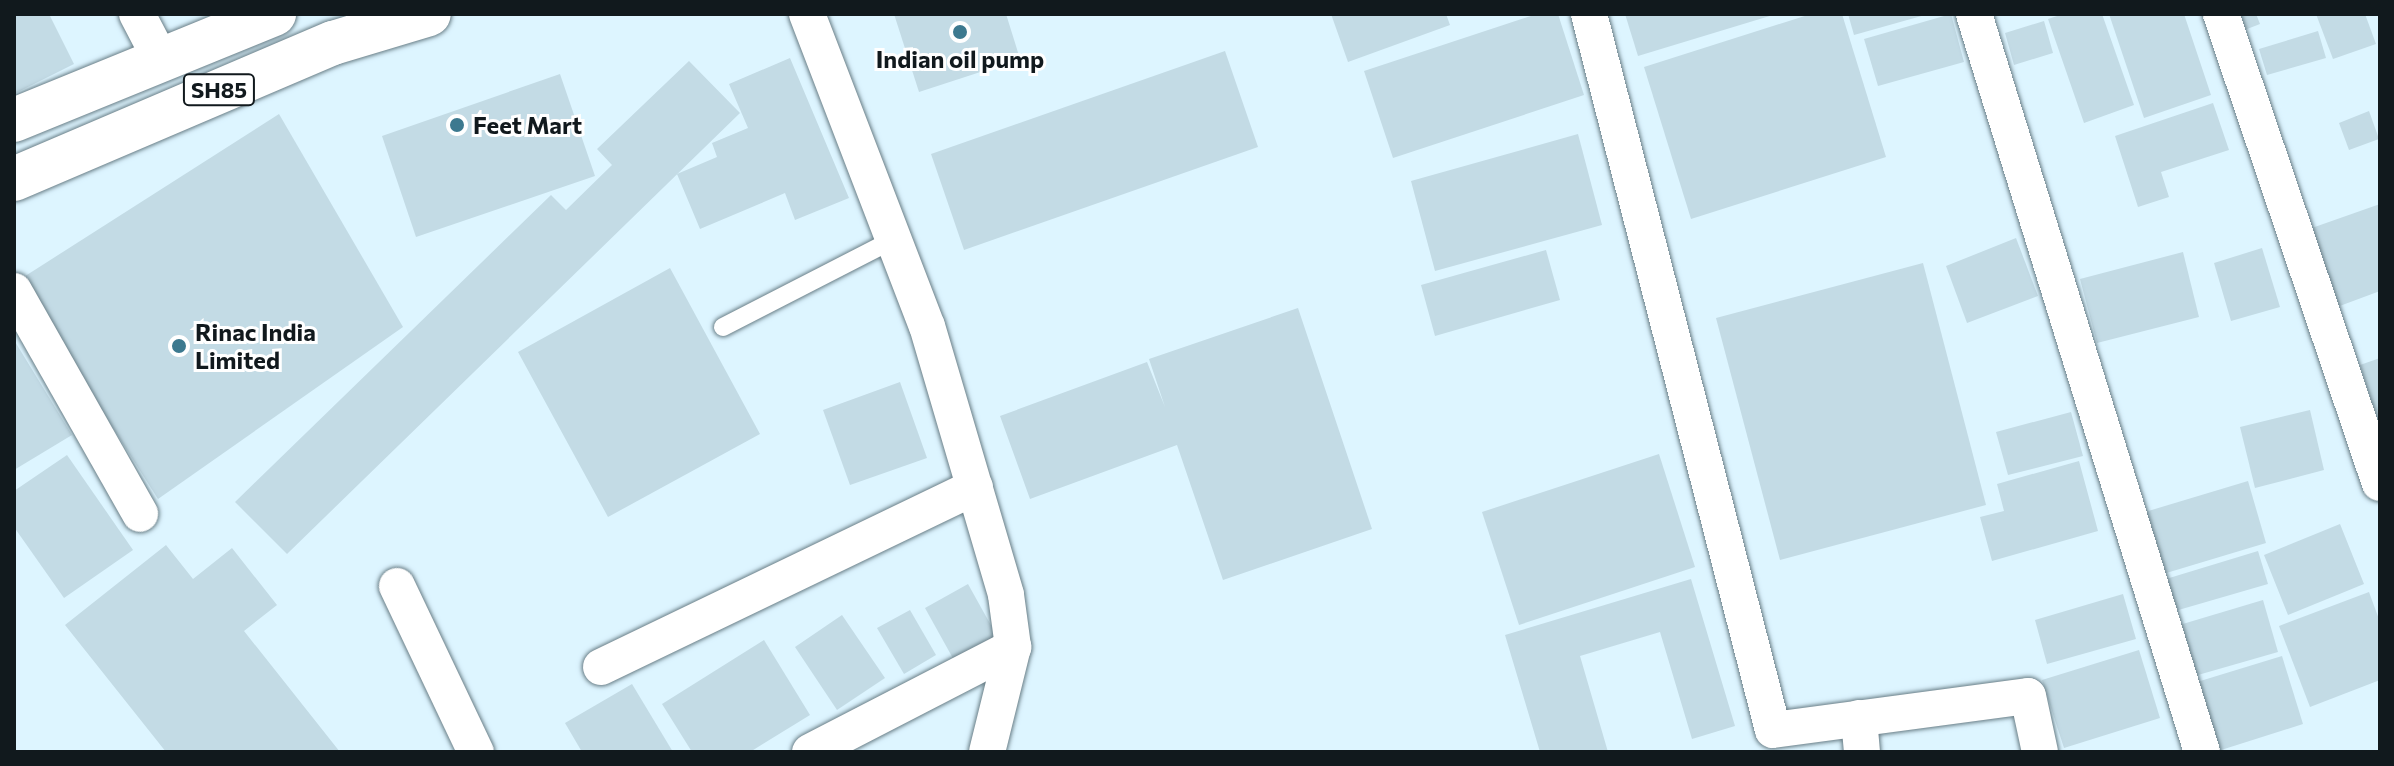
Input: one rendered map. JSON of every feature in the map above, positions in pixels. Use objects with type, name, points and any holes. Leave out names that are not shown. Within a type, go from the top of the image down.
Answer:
[{"type":"main road","name":"SH85","points":[[14,120],[274,14]]},
{"type":"main road","name":"SH85","points":[[14,179],[333,43],[429,14]]},
{"type":"street","points":[[137,14],[161,60]]},
{"type":"street","points":[[807,14],[927,326],[1006,595],[1013,647],[987,752]]},
{"type":"street","points":[[1589,14],[1773,730],[1861,735],[2028,696],[2040,752]]},
{"type":"street","points":[[1974,14],[2202,752]]},
{"type":"street","points":[[2221,14],[2380,483]]},
{"type":"street","points":[[14,291],[140,514]]},
{"type":"street","points":[[601,667],[975,487]]},
{"type":"street","points":[[397,586],[476,752]]},
{"type":"street","points":[[810,752],[1013,647]]},
{"type":"lane","points":[[723,327],[892,240]]},
{"type":"building","points":[[14,14],[49,14],[74,64],[14,94]]},
{"type":"building","points":[[894,14],[1006,14],[1020,59],[919,92]]},
{"type":"building","points":[[1331,14],[1446,14],[1450,25],[1348,62]]},
{"type":"building","points":[[1537,14],[1558,14],[1584,95],[1393,158],[1364,71]]},
{"type":"building","points":[[1625,14],[1773,14],[1773,15],[1638,56]]},
{"type":"building","points":[[1811,14],[1842,14],[1886,157],[1691,219],[1644,67]]},
{"type":"building","points":[[1848,14],[1925,14],[1925,15],[1854,35]]},
{"type":"building","points":[[1951,14],[1964,62],[1878,86],[1864,39]]},
{"type":"building","points":[[2063,14],[2102,14],[2134,105],[2084,123],[2048,19]]},
{"type":"building","points":[[2109,14],[2184,14],[2211,95],[2144,118]]},
{"type":"building","points":[[2235,14],[2256,14],[2260,24],[2242,31]]},
{"type":"building","points":[[2316,14],[2365,14],[2376,44],[2333,59]]},
{"type":"building","points":[[2044,21],[2053,53],[2014,65],[2005,33]]},
{"type":"building","points":[[2318,31],[2326,58],[2267,75],[2259,49]]},
{"type":"building","points":[[1225,51],[1258,147],[964,250],[931,154]]},
{"type":"building","points":[[790,58],[849,198],[795,220],[785,193],[700,229],[677,174],[717,157],[712,143],[748,128],[729,84]]},
{"type":"building","points":[[689,61],[740,113],[287,554],[235,502],[551,195],[566,210],[612,165],[597,149]]},
{"type":"building","points":[[560,74],[595,176],[416,237],[382,136]]},
{"type":"building","points":[[2213,103],[2229,150],[2161,172],[2169,197],[2138,207],[2115,136]]},
{"type":"building","points":[[2369,111],[2379,139],[2349,150],[2339,123]]},
{"type":"building","points":[[279,114],[403,327],[158,499],[19,280]]},
{"type":"building","points":[[1578,134],[1602,225],[1435,271],[1411,181]]},
{"type":"building","points":[[2380,204],[2380,291],[2337,307],[2309,229]]},
{"type":"building","points":[[2016,238],[2038,296],[1967,323],[1946,266]]},
{"type":"building","points":[[2262,248],[2280,307],[2231,321],[2214,263]]},
{"type":"building","points":[[1546,250],[1560,300],[1435,336],[1421,285]]},
{"type":"building","points":[[2183,252],[2199,317],[2097,343],[2080,279]]},
{"type":"building","points":[[1923,263],[1986,505],[1780,560],[1716,318]]},
{"type":"building","points":[[670,268],[760,434],[608,517],[518,352]]},
{"type":"building","points":[[1298,308],[1372,529],[1223,580],[1177,445],[1030,499],[1000,416],[1147,362],[1165,407],[1149,359]]},
{"type":"building","points":[[14,340],[72,435],[14,470]]},
{"type":"building","points":[[2380,358],[2380,425],[2379,425],[2360,365]]},
{"type":"building","points":[[900,382],[927,458],[850,485],[823,410]]},
{"type":"building","points":[[2310,410],[2324,470],[2255,488],[2240,427]]},
{"type":"building","points":[[2071,412],[2083,456],[2008,475],[1996,432]]},
{"type":"building","points":[[1659,454],[1695,567],[1519,625],[1482,512]]},
{"type":"building","points":[[67,455],[133,550],[64,598],[14,527],[14,491]]},
{"type":"building","points":[[2079,461],[2098,531],[1992,561],[1980,517],[2004,511],[1997,484]]},
{"type":"building","points":[[2248,481],[2266,543],[2163,574],[2145,512]]},
{"type":"building","points":[[2340,524],[2364,584],[2288,615],[2264,555]]},
{"type":"building","points":[[166,545],[193,579],[232,548],[277,605],[244,631],[340,752],[166,752],[65,625]]},
{"type":"building","points":[[2258,551],[2268,584],[2175,611],[2166,579]]},
{"type":"building","points":[[1691,579],[1735,726],[1692,739],[1660,632],[1580,656],[1608,752],[1540,752],[1505,635]]},
{"type":"building","points":[[968,584],[1003,647],[960,671],[925,608]]},
{"type":"building","points":[[2369,592],[2380,622],[2380,680],[2310,707],[2279,626]]},
{"type":"building","points":[[2123,594],[2136,639],[2047,664],[2035,620]]},
{"type":"building","points":[[2263,600],[2278,652],[2191,677],[2176,626]]},
{"type":"building","points":[[910,610],[936,655],[904,674],[877,628]]},
{"type":"building","points":[[842,615],[885,678],[837,710],[795,647]]},
{"type":"building","points":[[764,640],[810,715],[750,752],[692,752],[662,704]]},
{"type":"building","points":[[2139,650],[2160,718],[2064,748],[2042,680]]},
{"type":"building","points":[[2282,656],[2303,724],[2218,751],[2197,682]]},
{"type":"building","points":[[632,684],[673,752],[582,752],[565,723]]},
{"type":"place","name":"Indian oil pump","points":[[960,32]]},
{"type":"place","name":"Feet Mart","points":[[457,125]]},
{"type":"place","name":"Rinac India Limited","points":[[179,346]]}]
